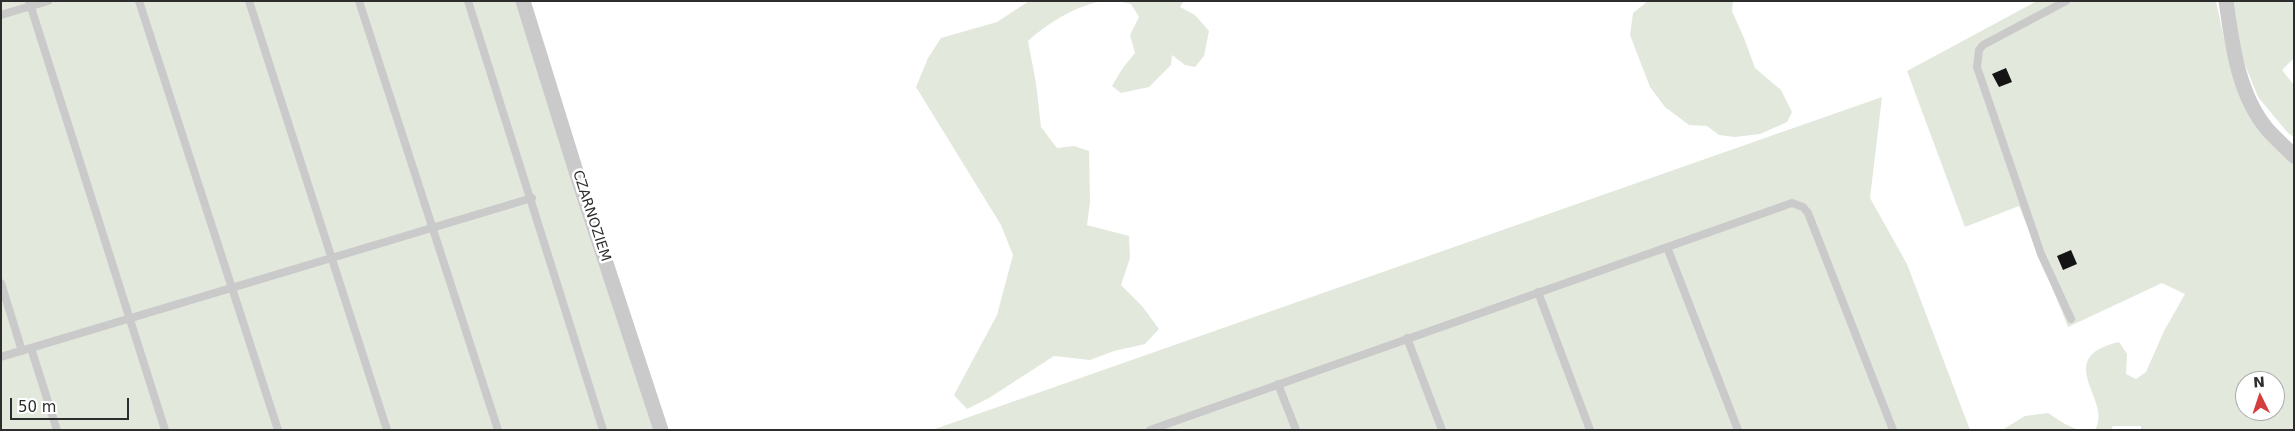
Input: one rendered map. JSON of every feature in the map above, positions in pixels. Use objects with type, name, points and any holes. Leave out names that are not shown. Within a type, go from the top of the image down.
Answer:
[{"type":"street","name":"CZARNOZIEM","points":[[523,1],[579,181],[661,430]]},
{"type":"street","points":[[2226,1],[2235,58],[2252,105],[2266,127],[2294,156]]},
{"type":"lane","points":[[1,15],[30,4],[48,1]]},
{"type":"lane","points":[[140,1],[278,430]]},
{"type":"lane","points":[[249,1],[387,430]]},
{"type":"lane","points":[[359,1],[498,430]]},
{"type":"lane","points":[[468,1],[604,430]]},
{"type":"lane","points":[[2066,1],[1983,45],[1979,50],[1978,67],[2041,254],[2071,319]]},
{"type":"lane","points":[[30,4],[166,430]]},
{"type":"lane","points":[[1,357],[532,198]]},
{"type":"lane","points":[[1150,430],[1792,203],[1803,207],[1808,213],[1893,430]]},
{"type":"lane","points":[[1667,247],[1738,430]]},
{"type":"lane","points":[[1,283],[22,351]]},
{"type":"lane","points":[[1538,292],[1590,430]]},
{"type":"lane","points":[[1407,338],[1442,430]]},
{"type":"lane","points":[[31,348],[57,430]]},
{"type":"lane","points":[[1278,384],[1296,430]]},
{"type":"shaded area","points":[[1,1],[516,1],[655,430],[1,430]]},
{"type":"shaded area","points":[[1029,1],[1101,1],[1081,7],[1062,16],[1028,41],[1036,83],[1041,127],[1057,148],[1074,146],[1089,151],[1090,202],[1087,225],[1129,236],[1130,258],[1121,285],[1142,306],[1159,329],[1145,344],[1114,351],[1090,360],[1054,356],[989,398],[967,409],[954,395],[997,315],[1013,255],[1001,225],[916,87],[928,58],[941,38],[997,22]]},
{"type":"shaded area","points":[[1118,1],[1184,1],[1180,7],[1195,15],[1209,31],[1204,56],[1195,67],[1185,65],[1172,55],[1171,65],[1149,87],[1121,93],[1112,86],[1122,69],[1135,53],[1130,35],[1139,17],[1131,4]]},
{"type":"shaded area","points":[[1648,1],[1733,1],[1732,11],[1755,68],[1781,90],[1792,112],[1787,122],[1760,134],[1735,137],[1719,135],[1707,126],[1689,125],[1665,107],[1650,87],[1630,35],[1633,13]]},
{"type":"shaded area","points":[[2037,1],[2216,1],[2228,57],[2294,163],[2294,430],[2141,430],[2141,426],[2113,426],[2111,430],[2095,430],[2099,419],[2086,369],[2089,358],[2099,349],[2119,342],[2127,354],[2126,374],[2136,379],[2146,372],[2164,331],[2185,294],[2162,283],[2068,327],[2019,206],[1965,227],[1907,71]]},
{"type":"shaded area","points":[[2224,1],[2294,1],[2294,58],[2282,70],[2294,85],[2294,137],[2288,133],[2258,97],[2233,35]]},
{"type":"shaded area","points":[[1882,97],[1870,198],[1907,264],[1970,430],[932,430]]},
{"type":"shaded area","points":[[2048,413],[2078,430],[2002,430],[2025,416]]},
{"type":"building","points":[[2006,68],[2012,82],[1999,87],[1992,74]]},
{"type":"building","points":[[2071,250],[2077,264],[2063,270],[2057,256]]}]
